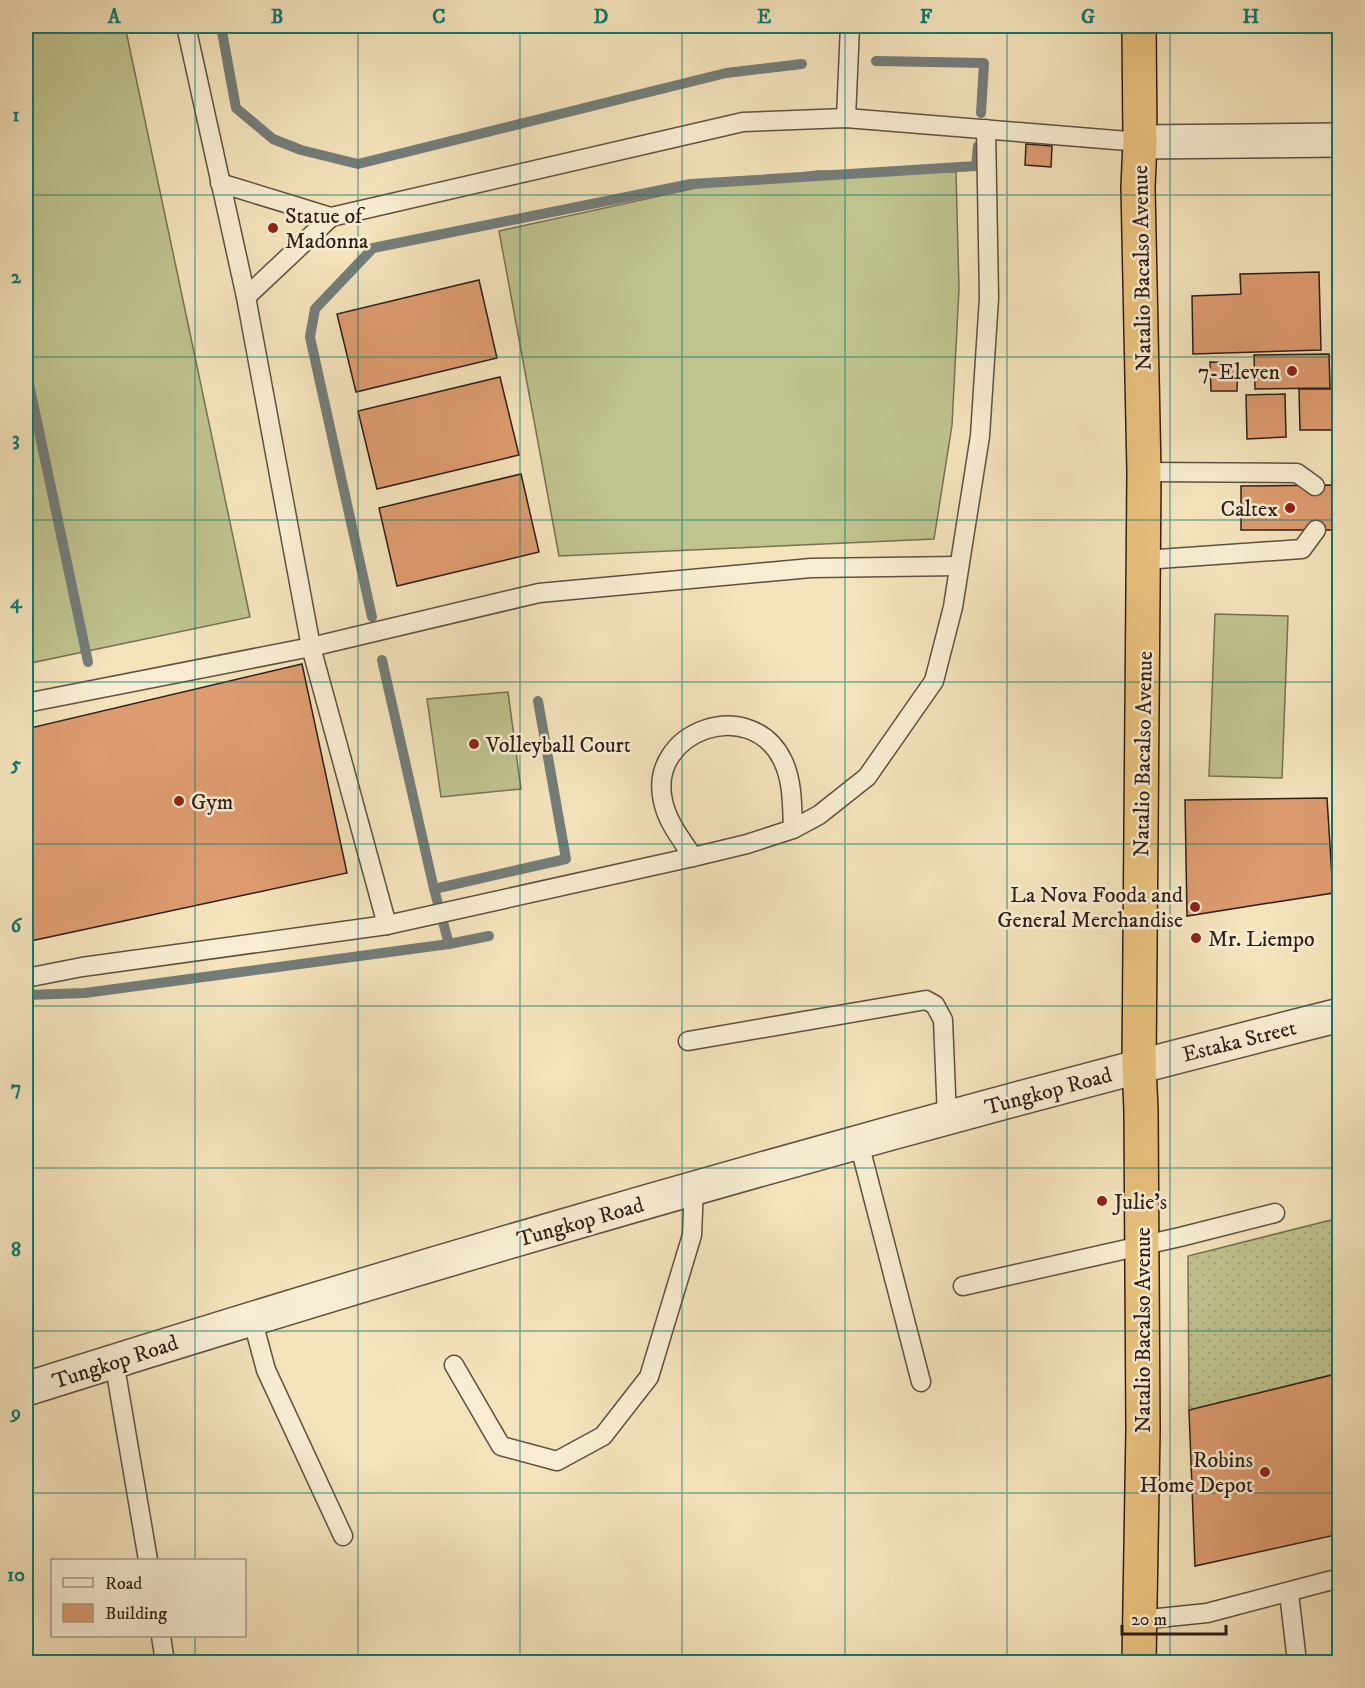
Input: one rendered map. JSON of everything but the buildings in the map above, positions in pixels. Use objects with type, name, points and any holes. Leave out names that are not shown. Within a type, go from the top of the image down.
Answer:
[{"type":"highway","name":"Natalio Bacalso Avenue","points":[[1139,26],[1138,188],[1144,472],[1139,1066],[1143,1430],[1139,1662]]},
{"type":"street","points":[[1140,142],[1340,140]]},
{"type":"street","name":"Estaka Street","points":[[1139,1066],[1340,1015]]},
{"type":"street","name":"Tungkop Road","points":[[26,1389],[252,1318],[694,1187],[1139,1066]]},
{"type":"lane","points":[[186,26],[246,297],[311,647],[387,925]]},
{"type":"lane","points":[[846,118],[850,26]]},
{"type":"lane","points":[[220,183],[331,217],[743,122],[846,118],[1140,142]]},
{"type":"lane","points":[[26,978],[82,967],[387,925],[693,857],[747,844],[794,829],[819,815],[867,777],[934,681],[953,608],[980,436],[989,298],[986,129]]},
{"type":"lane","points":[[246,297],[331,217]]},
{"type":"lane","points":[[1144,472],[1297,473],[1315,486]]},
{"type":"lane","points":[[1144,560],[1302,549],[1316,530]]},
{"type":"lane","points":[[26,703],[311,647],[538,593],[811,568],[959,566]]},
{"type":"lane","points":[[693,857],[668,817],[662,799],[662,782],[667,764],[676,748],[690,736],[706,728],[724,725],[742,727],[759,735],[773,746],[783,762],[788,779],[794,829]]},
{"type":"lane","points":[[688,1041],[926,1000],[935,1005],[943,1020],[947,1118]]},
{"type":"lane","points":[[859,1143],[921,1382]]},
{"type":"lane","points":[[454,1365],[501,1446],[556,1461],[603,1436],[649,1377],[692,1234],[694,1187]]},
{"type":"lane","points":[[963,1286],[1275,1213]]},
{"type":"lane","points":[[252,1318],[266,1370],[343,1536]]},
{"type":"lane","points":[[114,1361],[148,1559]]},
{"type":"lane","points":[[1139,1620],[1207,1613],[1340,1578]]},
{"type":"lane","points":[[1289,1593],[1297,1662]]},
{"type":"lane","points":[[161,1637],[165,1662]]},
{"type":"green space","points":[[26,26],[125,26],[250,617],[26,664]]},
{"type":"green space","points":[[818,171],[956,172],[959,289],[952,425],[934,539],[559,556],[499,231],[719,183]]},
{"type":"green space","points":[[1215,614],[1288,616],[1282,778],[1209,776]]},
{"type":"green space","name":"Volleyball Court","points":[[508,692],[521,789],[441,797],[427,699]]},
{"type":"green space","points":[[1339,1218],[1339,1373],[1189,1410],[1188,1256]]},
{"type":"waterway","points":[[221,26],[236,108],[273,139],[301,150],[358,164],[726,73],[802,64]]},
{"type":"waterway","points":[[876,61],[984,63],[981,113]]},
{"type":"waterway","points":[[372,617],[310,337],[315,309],[373,248],[691,184],[976,166],[978,146]]},
{"type":"waterway","points":[[26,370],[88,662]]},
{"type":"waterway","points":[[382,660],[434,889],[449,944]]},
{"type":"waterway","points":[[434,889],[566,859],[538,701]]},
{"type":"waterway","points":[[26,995],[85,993],[449,944],[489,936]]},
{"type":"place","name":"Statue of Madonna","points":[[273,228]]},
{"type":"place","name":"7-Eleven","points":[[1292,371]]},
{"type":"place","name":"Caltex","points":[[1290,508]]},
{"type":"place","name":"Volleyball Court","points":[[474,744]]},
{"type":"place","name":"Gym","points":[[179,801]]},
{"type":"place","name":"La Nova Fooda and General Merchandise","points":[[1195,907]]},
{"type":"place","name":"Mr. Liempo","points":[[1196,938]]},
{"type":"place","name":"Julie's","points":[[1102,1201]]},
{"type":"place","name":"Robins Home Depot","points":[[1265,1472]]}]
